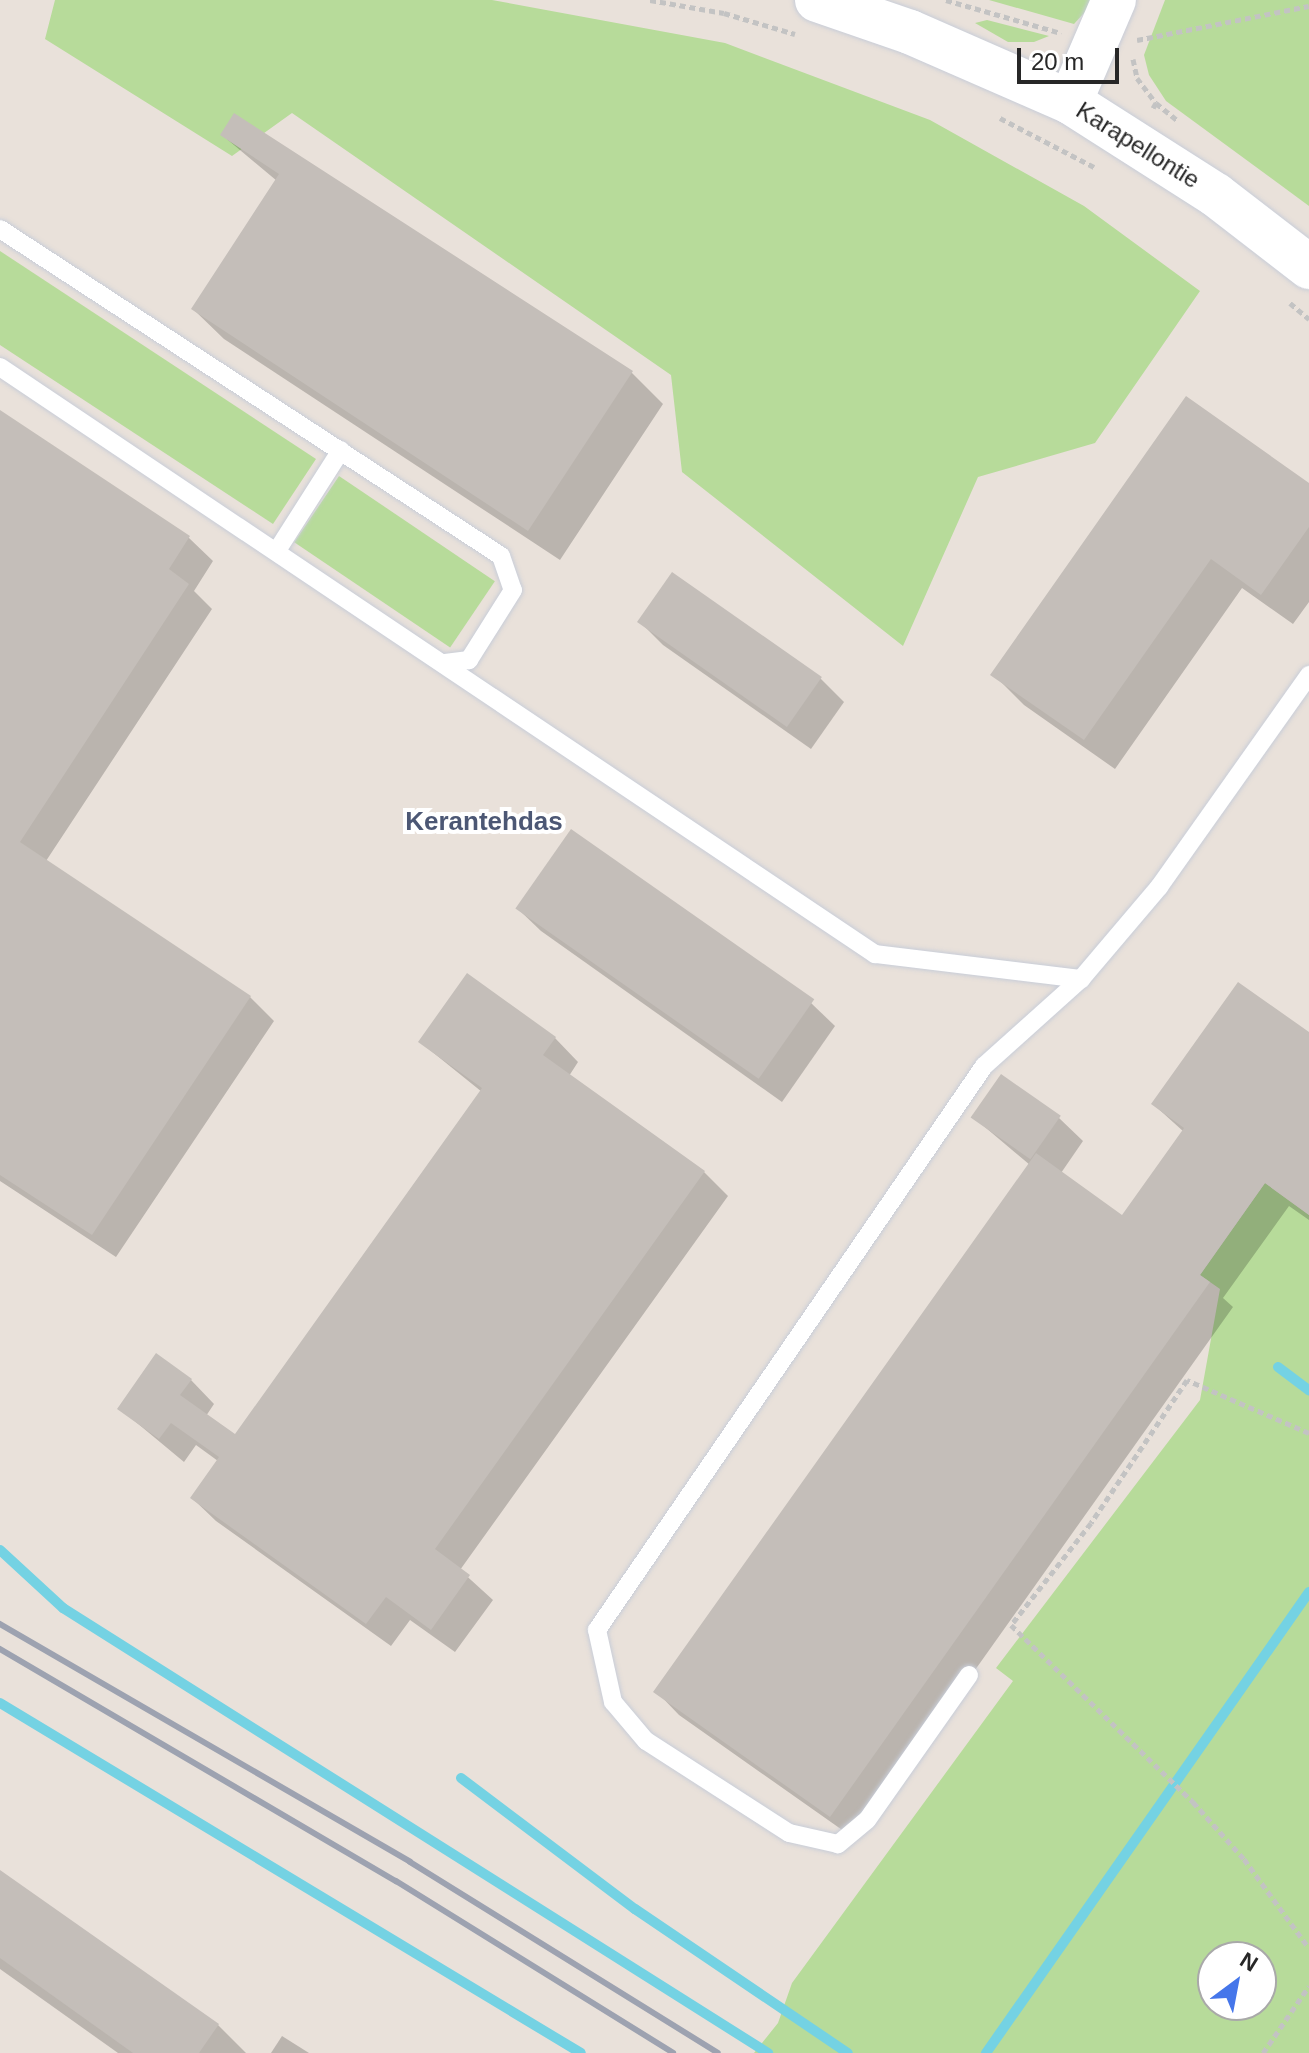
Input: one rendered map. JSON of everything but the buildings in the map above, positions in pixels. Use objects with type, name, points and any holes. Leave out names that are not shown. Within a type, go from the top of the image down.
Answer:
[{"type":"street","name":"Karapellontie","points":[[817,0],[995,66],[1070,102],[1216,195],[1293,280]]},
{"type":"street","points":[[1070,102],[1121,50],[1126,16]]},
{"type":"lane","points":[[0,229],[501,556],[513,590],[469,660],[445,663]]},
{"type":"lane","points":[[0,367],[278,549],[875,954],[1081,979]]},
{"type":"lane","points":[[278,549],[341,450]]},
{"type":"lane","points":[[969,1675],[867,1820],[838,1844],[789,1833],[646,1741],[613,1702],[597,1630],[984,1066],[1081,979],[1159,887],[1309,675]]},
{"type":"path","points":[[946,0],[1121,50],[1309,6]]},
{"type":"path","points":[[1126,16],[1121,50],[1156,103]]},
{"type":"path","points":[[1293,280],[1309,319]]},
{"type":"path","points":[[1309,1433],[1187,1380],[1091,1523],[1011,1625],[1193,1802],[1244,1859],[1309,1948]]},
{"type":"path","points":[[1263,2053],[1309,1986]]},
{"type":"green space","points":[[55,0],[492,0],[725,43],[930,120],[1084,206],[1200,291],[1095,443],[978,477],[903,646],[682,472],[671,375],[292,113],[232,156],[45,39]]},
{"type":"green space","points":[[989,0],[1096,0],[1074,24]]},
{"type":"green space","points":[[1165,0],[1309,0],[1309,206],[1166,101],[1149,75],[1144,55]]},
{"type":"green space","points":[[987,20],[1049,36],[1034,42],[1008,42],[975,23]]},
{"type":"green space","points":[[0,251],[316,459],[273,524],[0,345]]},
{"type":"green space","points":[[339,476],[495,581],[450,647],[294,542]]},
{"type":"green space","points":[[1265,1183],[1309,1215],[1309,2053],[754,2053],[778,2023],[792,1983],[1013,1681],[996,1668],[1200,1400],[1220,1289],[1200,1275]]},
{"type":"waterway","points":[[1278,1367],[1309,1390]]},
{"type":"waterway","points":[[0,1550],[63,1608],[768,2053]]},
{"type":"waterway","points":[[986,2053],[1309,1592]]},
{"type":"waterway","points":[[0,1703],[581,2053]]},
{"type":"waterway","points":[[461,1778],[635,1909],[848,2053]]},
{"type":"railway","points":[[0,1624],[410,1862],[718,2053]]},
{"type":"railway","points":[[0,1649],[396,1881],[673,2053]]},
{"type":"district","name":"Kerantehdas","points":[[484,822]]}]
